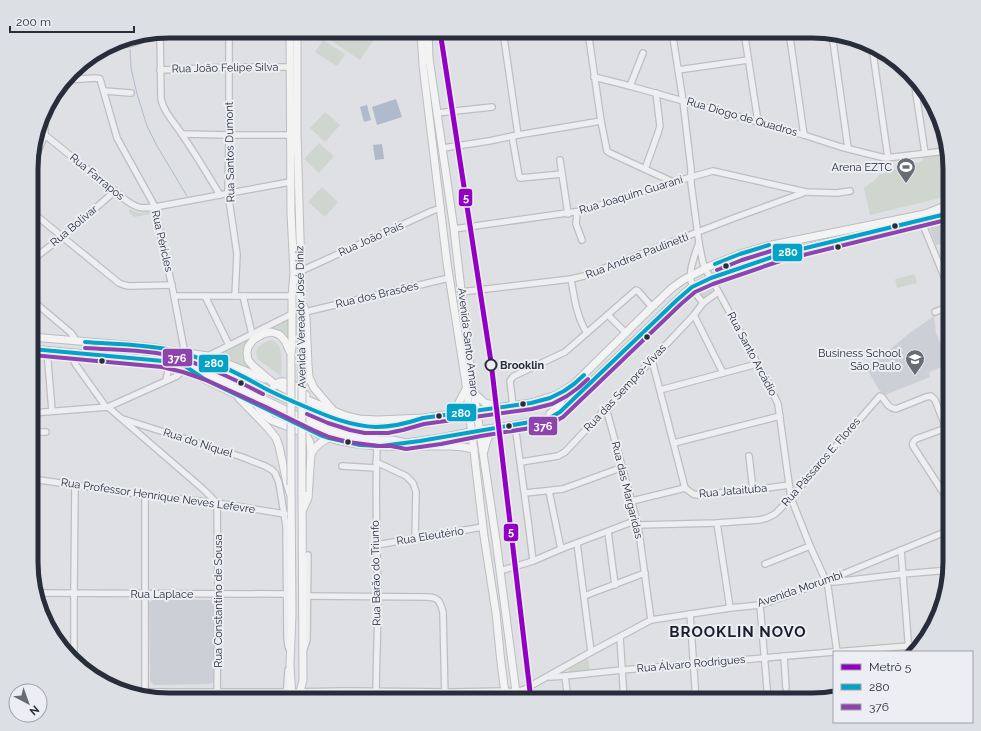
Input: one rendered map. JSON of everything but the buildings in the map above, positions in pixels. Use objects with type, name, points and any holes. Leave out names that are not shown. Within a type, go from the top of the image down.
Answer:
[{"type":"main road","name":"Avenida Vereador José Diniz","points":[[290,38],[290,182],[294,273],[291,350],[292,550],[290,693]]},
{"type":"main road","name":"Avenida Vereador José Diniz","points":[[297,38],[297,133],[302,348],[303,650],[300,693]]},
{"type":"main road","name":"Avenida Santo Amaro","points":[[421,38],[423,66],[449,278],[466,389],[505,691]]},
{"type":"main road","name":"Avenida Santo Amaro","points":[[428,38],[429,58],[454,229],[474,393],[517,693]]},
{"type":"main road","points":[[875,223],[917,210],[943,205]]},
{"type":"main road","points":[[379,446],[420,441],[548,419],[560,412],[692,287],[711,278],[781,254],[923,217],[943,207]]},
{"type":"main road","points":[[185,354],[208,356],[346,416],[368,420],[423,418],[531,403],[556,395],[574,384],[672,288],[705,268],[740,254],[766,246],[875,223],[943,214]]},
{"type":"main road","points":[[300,296],[305,312],[309,377],[314,388],[333,410]]},
{"type":"main road","points":[[273,383],[250,363],[247,356],[249,344],[263,334],[271,332],[281,336],[291,350]]},
{"type":"main road","points":[[38,338],[166,349],[185,354],[226,368],[271,392],[323,415],[365,427],[397,426],[423,418]]},
{"type":"main road","points":[[38,349],[164,362],[185,366],[208,374],[331,431],[349,436],[379,440],[392,440],[406,443]]},
{"type":"main road","points":[[185,366],[204,379],[329,438],[360,445],[443,446],[474,449]]},
{"type":"main road","points":[[273,383],[269,402],[271,408],[276,414]]},
{"type":"main road","points":[[258,385],[255,396],[257,405],[270,420],[301,432],[308,437],[310,442],[311,454],[308,498],[302,513]]},
{"type":"main road","points":[[452,414],[466,389]]},
{"type":"main road","points":[[474,393],[485,403],[500,407]]},
{"type":"main road","points":[[234,394],[276,438],[291,496]]},
{"type":"main road","points":[[541,420],[554,411],[560,404],[561,400],[556,395]]},
{"type":"main road","points":[[483,455],[490,434],[501,427]]},
{"type":"main road","points":[[311,454],[316,446],[329,438]]},
{"type":"main road","points":[[420,441],[443,446]]},
{"type":"street","points":[[160,38],[162,103],[220,195]]},
{"type":"street","name":"Rua Santos Dumont","points":[[229,38],[228,193],[237,254],[235,296]]},
{"type":"street","points":[[504,38],[518,135]]},
{"type":"street","points":[[589,38],[594,78],[607,151],[673,182]]},
{"type":"street","name":"Rua Santo Arcádio","points":[[674,38],[684,101],[691,177],[701,257],[705,268],[778,404],[791,498],[828,587],[837,651]]},
{"type":"street","points":[[745,38],[758,122]]},
{"type":"street","points":[[790,38],[804,135]]},
{"type":"street","points":[[833,40],[848,148]]},
{"type":"street","points":[[630,86],[643,53]]},
{"type":"street","points":[[873,54],[888,158],[941,151]]},
{"type":"street","points":[[678,70],[748,60]]},
{"type":"street","name":"Rua João Felipe Silva","points":[[160,70],[229,67],[290,67]]},
{"type":"street","name":"Rua Péricles","points":[[75,79],[100,78],[117,138],[154,207],[172,285],[185,354],[185,366]]},
{"type":"street","name":"Rua Diogo de Quadros","points":[[594,78],[656,93],[841,147],[888,158]]},
{"type":"street","points":[[915,89],[925,153]]},
{"type":"street","points":[[104,92],[130,93]]},
{"type":"street","points":[[645,169],[660,126],[656,93]]},
{"type":"street","points":[[437,113],[492,107]]},
{"type":"street","points":[[443,148],[601,121]]},
{"type":"street","points":[[40,146],[45,135],[45,128]]},
{"type":"street","points":[[182,134],[290,135]]},
{"type":"street","name":"Rua Farrapos","points":[[45,135],[134,206],[143,208],[290,182]]},
{"type":"street","points":[[512,136],[520,178],[562,174]]},
{"type":"street","points":[[560,160],[568,214]]},
{"type":"street","name":"Rua Joaquim Guarani","points":[[454,229],[577,212],[709,171],[718,171],[796,191],[806,192]]},
{"type":"street","name":"Rua Bolivar","points":[[38,255],[62,237],[115,191]]},
{"type":"street","points":[[806,192],[837,193],[850,191]]},
{"type":"street","name":"Rua Andrea Paulinetti","points":[[461,292],[572,279],[584,276],[806,192]]},
{"type":"street","name":"Rua João Pais","points":[[301,271],[441,208]]},
{"type":"street","points":[[577,212],[576,224],[582,240]]},
{"type":"street","points":[[38,217],[118,282],[129,286],[172,285]]},
{"type":"street","points":[[923,217],[943,272]]},
{"type":"street","points":[[699,243],[690,269],[690,276],[692,287],[703,303]]},
{"type":"street","name":"Rua dos Brasões","points":[[305,312],[449,278]]},
{"type":"street","points":[[572,279],[579,316],[587,333]]},
{"type":"street","points":[[513,406],[510,381],[512,378],[562,354],[636,290],[652,306]]},
{"type":"street","name":"Rua das Sempre-Vivas","points":[[521,462],[563,454],[694,315],[703,303],[718,292]]},
{"type":"street","points":[[174,296],[292,296]]},
{"type":"street","points":[[205,296],[229,345]]},
{"type":"street","points":[[243,296],[252,334]]},
{"type":"street","points":[[38,305],[71,333],[74,336],[75,341]]},
{"type":"street","points":[[935,312],[943,309]]},
{"type":"street","points":[[208,356],[292,314]]},
{"type":"street","points":[[608,314],[626,333]]},
{"type":"street","points":[[694,315],[723,373]]},
{"type":"street","points":[[47,350],[52,411]]},
{"type":"street","points":[[69,352],[76,365],[107,407],[123,419],[217,503]]},
{"type":"street","points":[[652,360],[685,488]]},
{"type":"street","points":[[164,362],[168,371],[166,380]]},
{"type":"street","points":[[660,390],[757,364]]},
{"type":"street","points":[[38,412],[107,407],[173,378],[181,373],[185,366]]},
{"type":"street","name":"Rua Pássaros E. Flores","points":[[638,523],[717,523],[759,520],[775,514],[791,498],[880,396],[888,406],[896,409],[931,396],[935,400],[943,420]]},
{"type":"street","name":"Rua das Margaridas","points":[[606,408],[638,523],[651,620]]},
{"type":"street","points":[[674,443],[780,416]]},
{"type":"street","name":"Rua do Níquel","points":[[123,419],[242,457],[272,470]]},
{"type":"street","points":[[515,425],[533,561]]},
{"type":"street","points":[[943,429],[916,439],[913,442],[913,446],[943,493]]},
{"type":"street","points":[[38,432],[46,432]]},
{"type":"street","name":"Rua Barão do Triunfo","points":[[376,691],[378,596],[376,545],[376,465],[379,446]]},
{"type":"street","points":[[749,456],[753,490]]},
{"type":"street","points":[[342,466],[376,465],[406,476],[413,483],[416,492],[415,539]]},
{"type":"street","points":[[525,494],[563,489],[623,467]]},
{"type":"street","name":"Avenida Vereador José Diniz","points":[[272,470],[279,483],[285,514],[287,638],[288,646],[291,652]]},
{"type":"street","name":"Rua Professor Henrique Neves Lefevre","points":[[38,480],[145,495],[217,503],[285,514]]},
{"type":"street","points":[[74,651],[76,485]]},
{"type":"street","name":"Rua Jataituba","points":[[632,501],[685,488],[697,495],[789,485]]},
{"type":"street","points":[[549,491],[561,549]]},
{"type":"street","points":[[144,690],[146,594],[145,495]]},
{"type":"street","name":"Rua Constantino de Sousa","points":[[217,503],[218,692]]},
{"type":"street","points":[[500,571],[533,561],[577,543],[638,523]]},
{"type":"street","points":[[717,523],[730,608]]},
{"type":"street","name":"Rua Eleutério","points":[[376,545],[483,527]]},
{"type":"street","points":[[608,532],[615,584]]},
{"type":"street","name":"Avenida Morumbi","points":[[521,693],[591,652],[651,620],[760,605],[826,581],[943,533]]},
{"type":"street","points":[[577,543],[591,652]]},
{"type":"street","points":[[765,564],[810,546]]},
{"type":"street","points":[[901,550],[909,649]]},
{"type":"street","name":"Avenida Vereador José Diniz","points":[[303,650],[307,640],[308,555]]},
{"type":"street","points":[[852,570],[850,576],[856,580]]},
{"type":"street","points":[[826,581],[834,582],[856,580],[943,570]]},
{"type":"street","points":[[584,596],[645,573]]},
{"type":"street","name":"Rua Laplace","points":[[42,594],[287,594]]},
{"type":"street","points":[[307,596],[433,597],[439,601],[443,612],[445,692]]},
{"type":"street","points":[[760,605],[768,693]]},
{"type":"street","points":[[690,614],[695,693]]},
{"type":"street","points":[[620,637],[624,693]]},
{"type":"street","name":"Rua Álvaro Rodrigues","points":[[861,651],[909,649]]},
{"type":"street","name":"Rua Álvaro Rodrigues","points":[[548,677],[833,652]]},
{"type":"street","points":[[784,656],[786,688]]},
{"type":"street","points":[[568,666],[568,672],[574,675]]},
{"type":"street","points":[[565,676],[567,693]]},
{"type":"street","points":[[346,693],[376,691],[505,691],[510,693]]},
{"type":"street","points":[[181,693],[242,693]]},
{"type":"shaded area","points":[[327,38],[375,38],[360,60]]},
{"type":"shaded area","points":[[323,40],[345,54],[337,66],[315,52]]},
{"type":"shaded area","points":[[325,112],[340,125],[325,142],[310,128]]},
{"type":"shaded area","points":[[319,143],[334,156],[319,173],[304,159]]},
{"type":"shaded area","name":"Arena EZTC","points":[[942,155],[943,172],[941,171],[943,197],[870,215],[864,188],[879,175],[914,163],[919,163],[923,160],[923,157]]},
{"type":"shaded area","points":[[322,187],[338,202],[325,217],[308,202]]},
{"type":"shaded area","points":[[129,209],[139,213],[150,212],[151,214],[134,217],[129,212]]},
{"type":"shaded area","points":[[943,221],[943,244],[936,245],[928,224]]},
{"type":"shaded area","points":[[915,274],[917,283],[897,288],[895,279]]},
{"type":"shaded area","points":[[709,282],[712,287],[712,294],[707,298],[701,297],[696,289]]},
{"type":"shaded area","points":[[934,316],[936,333],[943,350],[943,366],[929,372],[930,377],[885,395],[879,390],[867,369],[907,335]]},
{"type":"shaded area","points":[[288,318],[288,339],[280,331],[273,329],[256,335],[247,342],[244,355],[255,373],[220,358],[220,351]]},
{"type":"shaded area","points":[[272,340],[276,342],[281,351],[281,376],[259,360],[256,353],[261,344]]},
{"type":"shaded area","points":[[467,418],[467,422],[435,426],[415,431],[379,431]]},
{"type":"shaded area","points":[[153,600],[213,601],[214,681],[212,683],[154,685],[150,681],[149,603]]},
{"type":"shaded area","points":[[588,659],[590,670],[568,671],[569,669]]},
{"type":"water","points":[[396,99],[402,117],[377,125],[372,107]]},
{"type":"water","points":[[367,105],[371,120],[364,122],[360,107]]},
{"type":"water","points":[[382,144],[384,159],[375,160],[373,145]]},
{"type":"waterway","points":[[130,50],[131,68],[147,126],[157,146],[187,196]]},
{"type":"metro line","name":"5","points":[[441,38],[491,362],[530,693]]},
{"type":"transit line","name":"280","points":[[38,350],[163,361],[185,366],[204,379],[329,438],[360,445],[381,446],[420,441],[548,419],[560,412],[692,287],[711,278],[781,254],[943,215]]},
{"type":"transit line","name":"376","points":[[38,356],[162,367],[183,372],[206,380],[329,437],[348,442],[406,449],[441,444],[549,425],[563,417],[695,292],[713,284],[783,260],[943,221]]},
{"type":"transit line","name":"280","points":[[715,264],[769,245]]},
{"type":"transit line","name":"376","points":[[717,270],[771,251]]},
{"type":"transit line","name":"280","points":[[85,342],[147,346],[184,353],[228,369],[274,393],[323,414],[349,423],[376,427],[412,422],[423,418],[531,403],[550,398],[564,391],[584,375]]},
{"type":"transit line","name":"376","points":[[85,348],[157,353],[180,358],[240,382],[263,394]]},
{"type":"transit line","name":"376","points":[[307,414],[350,430],[365,433],[388,433],[424,424],[532,409],[552,404],[567,396],[588,379]]},
{"type":"place","name":"Arena EZTC","points":[[906,184]]},
{"type":"place","name":"Brooklin","points":[[491,365]]},
{"type":"place","name":"Business School São Paulo","points":[[915,376]]},
{"type":"district","name":"BROOKLIN NOVO","points":[[738,632]]}]
